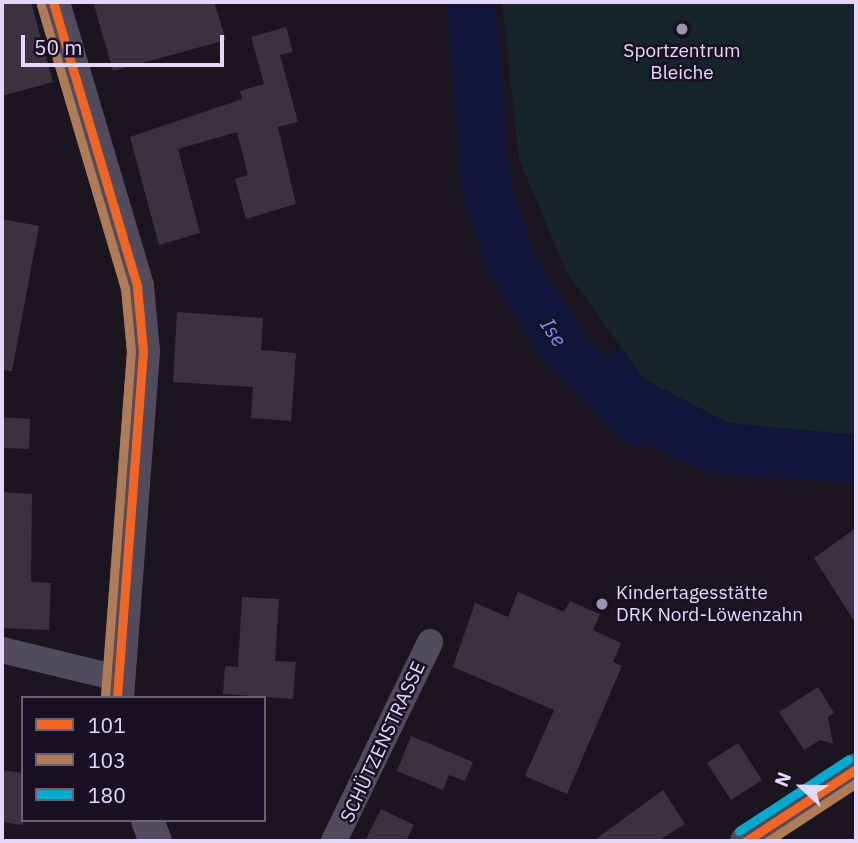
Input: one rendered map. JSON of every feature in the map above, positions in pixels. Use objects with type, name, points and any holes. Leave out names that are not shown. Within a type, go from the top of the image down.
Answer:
[{"type":"street","points":[[2,649],[116,687],[142,391],[140,312],[53,2]]},
{"type":"street","name":"SCHÜTZENSTRASSE","points":[[334,841],[430,642]]},
{"type":"street","points":[[746,841],[856,769]]},
{"type":"street","points":[[148,822],[155,841]]},
{"type":"shaded area","points":[[502,2],[856,2],[856,435],[728,423],[644,379],[566,271],[519,159]]},
{"type":"shaded area","points":[[619,345],[644,379],[728,423],[856,435],[856,483],[714,475],[629,438],[582,381]]},
{"type":"building","points":[[2,2],[31,2],[53,82],[2,96]]},
{"type":"building","points":[[106,2],[214,2],[226,40],[113,71],[94,5]]},
{"type":"building","points":[[286,27],[293,52],[280,55],[298,122],[278,127],[296,204],[246,219],[235,179],[248,175],[237,132],[178,149],[200,233],[159,245],[130,137],[242,99],[240,91],[264,84],[251,37]]},
{"type":"building","points":[[2,219],[39,226],[12,371],[2,370]]},
{"type":"building","points":[[177,312],[263,318],[261,350],[296,353],[291,421],[251,418],[253,387],[173,382]]},
{"type":"building","points":[[2,417],[30,419],[29,449],[2,448]]},
{"type":"building","points":[[2,492],[32,494],[31,582],[51,583],[49,630],[2,628]]},
{"type":"building","points":[[856,528],[856,624],[814,558]]},
{"type":"building","points":[[518,592],[564,612],[570,601],[600,614],[593,630],[621,643],[613,662],[622,666],[567,794],[525,776],[554,710],[453,667],[475,603],[508,617]]},
{"type":"building","points":[[242,597],[279,599],[275,661],[296,662],[293,699],[223,694],[225,666],[238,667]]},
{"type":"building","points":[[818,687],[834,713],[828,717],[833,744],[820,740],[804,750],[779,712]]},
{"type":"building","points":[[411,736],[473,762],[465,781],[449,775],[443,790],[397,771]]},
{"type":"building","points":[[738,743],[762,780],[731,800],[707,763]]},
{"type":"building","points":[[2,770],[21,773],[23,825],[2,822]]},
{"type":"building","points":[[663,790],[685,824],[658,841],[593,841]]},
{"type":"building","points":[[381,809],[414,825],[406,841],[365,841]]},
{"type":"waterway","name":"Ise","points":[[470,2],[486,189],[510,262],[564,348],[638,421]]},
{"type":"transit line","name":"101","points":[[53,2],[137,286],[143,351],[117,696]]},
{"type":"transit line","name":"103","points":[[41,5],[125,288],[131,351],[105,696]]},
{"type":"transit line","name":"180","points":[[739,831],[849,759]]},
{"type":"transit line","name":"101","points":[[746,841],[856,769]]},
{"type":"transit line","name":"103","points":[[768,841],[856,783]]},
{"type":"place","name":"Sportzentrum Bleiche","points":[[682,29]]},
{"type":"place","name":"Kindertagesstätte DRK Nord-Löwenzahn","points":[[602,604]]}]
